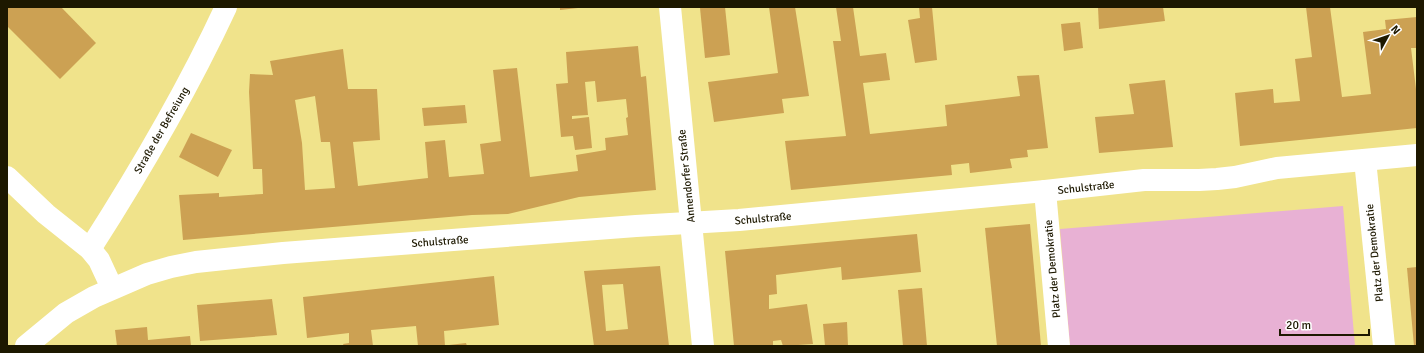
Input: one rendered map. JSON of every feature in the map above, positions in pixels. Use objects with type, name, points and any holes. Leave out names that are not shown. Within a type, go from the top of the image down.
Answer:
[{"type":"street","name":"Straße der Befreiung","points":[[90,249],[112,215],[182,95],[226,7]]},
{"type":"street","name":"Annendorfer Straße","points":[[670,7],[702,346]]},
{"type":"street","name":"Schulstraße","points":[[112,288],[147,274],[172,267],[211,260],[589,230],[739,220],[1045,191],[1144,180],[1217,179],[1235,177],[1277,168],[1417,155]]},
{"type":"street","name":"Platz der Demokratie","points":[[1365,160],[1384,346]]},
{"type":"street","points":[[9,181],[46,214],[90,249],[99,260],[112,288],[68,311],[26,346]]},
{"type":"street","name":"Platz der Demokratie","points":[[1045,191],[1059,346]]},
{"type":"shaded area","points":[[1343,206],[1355,346],[1070,346],[1060,229]]},
{"type":"building","points":[[7,7],[61,7],[96,43],[60,79],[7,26]]},
{"type":"building","points":[[560,7],[578,7],[578,8],[560,10]]},
{"type":"building","points":[[725,7],[730,55],[705,58],[700,8]]},
{"type":"building","points":[[769,7],[795,7],[809,96],[782,99],[784,113],[714,122],[708,82],[778,73]]},
{"type":"building","points":[[836,7],[853,7],[860,56],[886,53],[890,80],[863,83],[870,134],[947,126],[945,105],[1020,96],[1017,76],[1039,75],[1048,148],[1027,150],[1028,157],[1010,159],[1012,168],[970,173],[969,163],[951,165],[952,175],[791,190],[785,141],[846,136],[833,41],[841,41]]},
{"type":"building","points":[[919,7],[932,7],[937,60],[915,63],[908,20],[920,18]]},
{"type":"building","points":[[1098,7],[1163,7],[1165,21],[1099,29]]},
{"type":"building","points":[[1306,7],[1330,7],[1342,97],[1371,94],[1363,32],[1386,29],[1385,20],[1417,17],[1417,48],[1411,48],[1417,89],[1417,128],[1240,146],[1235,93],[1273,89],[1274,103],[1300,101],[1295,59],[1312,57]]},
{"type":"building","points":[[1080,22],[1083,48],[1064,51],[1061,24]]},
{"type":"building","points":[[638,46],[641,77],[646,76],[656,190],[579,197],[508,214],[472,215],[183,240],[179,195],[219,193],[219,197],[263,194],[262,169],[253,169],[249,92],[250,74],[273,75],[270,61],[343,49],[348,89],[377,89],[380,140],[353,142],[358,186],[428,178],[425,142],[445,140],[449,177],[484,174],[480,144],[501,141],[493,70],[517,68],[530,177],[578,171],[576,155],[606,150],[605,138],[628,135],[626,118],[628,117],[626,99],[597,102],[595,81],[585,82],[588,115],[572,116],[572,119],[589,117],[592,148],[575,150],[573,136],[561,137],[556,84],[568,83],[566,52]],"holes":[[[315,96],[321,142],[330,142],[335,188],[305,190],[302,143],[295,100]]]},
{"type":"building","points":[[1165,80],[1173,147],[1099,153],[1095,117],[1134,114],[1129,84]]},
{"type":"building","points":[[465,105],[467,123],[424,126],[422,108]]},
{"type":"building","points":[[191,133],[232,150],[218,177],[179,157]]},
{"type":"building","points":[[1030,224],[1041,346],[997,346],[985,228]]},
{"type":"building","points":[[917,234],[921,272],[842,280],[841,267],[776,275],[777,294],[769,295],[769,309],[807,304],[813,344],[783,346],[781,340],[773,341],[773,346],[734,346],[725,251]]},
{"type":"building","points":[[660,266],[669,346],[594,346],[584,271]],"holes":[[[623,284],[628,329],[606,331],[602,285]]]},
{"type":"building","points":[[1417,267],[1417,346],[1414,346],[1407,268]]},
{"type":"building","points":[[494,276],[499,325],[444,331],[445,346],[418,346],[416,326],[371,330],[373,346],[344,346],[343,344],[349,343],[349,333],[307,338],[303,297]]},
{"type":"building","points":[[922,288],[927,346],[903,346],[898,290]]},
{"type":"building","points":[[272,299],[277,335],[200,341],[197,305]]},
{"type":"building","points":[[847,322],[848,346],[825,346],[823,324]]},
{"type":"building","points":[[147,327],[148,340],[190,336],[191,346],[117,346],[115,330]]},
{"type":"building","points":[[466,343],[467,346],[449,346],[449,345]]}]
